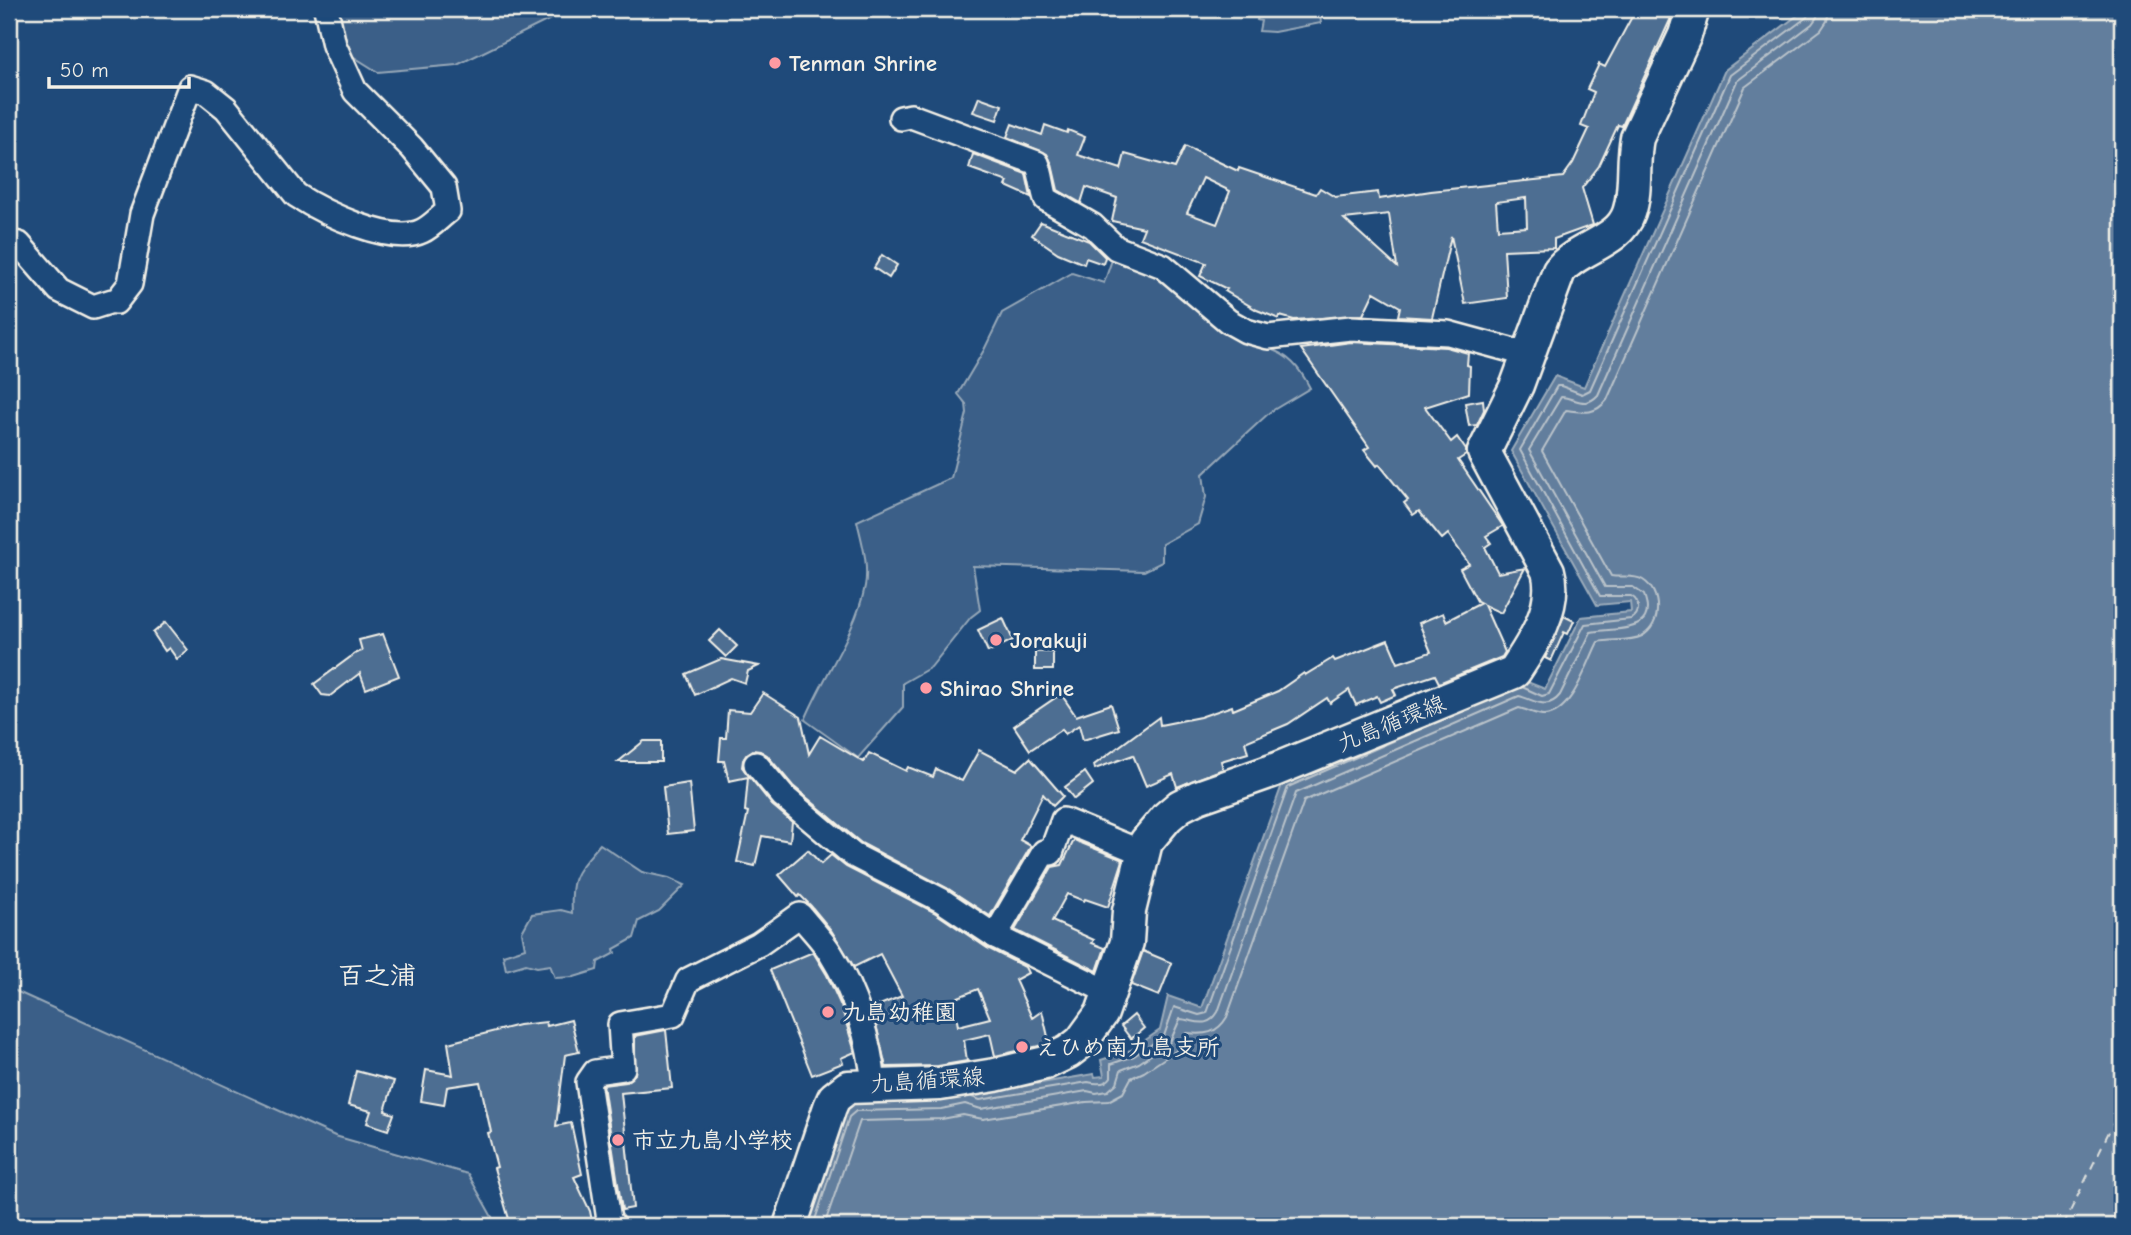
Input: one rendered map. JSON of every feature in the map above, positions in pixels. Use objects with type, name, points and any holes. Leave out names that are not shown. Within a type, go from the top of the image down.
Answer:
[{"type":"main road","name":"九島循環線","points":[[790,1226],[834,1098],[848,1087],[940,1084],[995,1075],[1045,1063],[1068,1052],[1080,1042],[1102,1013],[1127,942],[1129,911],[1146,842],[1167,817],[1189,802],[1514,672],[1528,652],[1546,612],[1552,582],[1484,452],[1517,385],[1559,271],[1565,264],[1618,231],[1625,222],[1632,202],[1637,138],[1685,35],[1693,9]]},
{"type":"street","points":[[9,242],[19,244],[59,290],[93,307],[116,302],[130,284],[142,214],[190,87],[206,92],[226,108],[296,195],[310,204],[359,226],[403,236],[422,232],[448,211],[444,187],[412,148],[355,91],[334,45],[326,9]]},
{"type":"street","points":[[901,118],[911,116],[1037,163],[1042,175],[1041,186],[1045,199],[1093,226],[1116,248],[1163,266],[1228,321],[1246,331],[1268,337],[1351,328],[1448,333],[1529,355]]},
{"type":"street","points":[[756,764],[783,796],[853,855],[941,900],[995,936],[1110,993]]},
{"type":"street","points":[[995,936],[1044,852],[1051,853],[1063,820],[1143,853]]},
{"type":"street","points":[[614,1226],[609,1220],[588,1082],[595,1072],[623,1068],[620,1024],[673,1015],[688,980],[759,944],[800,915],[830,952],[844,976],[872,1058],[874,1085]]},
{"type":"shaded area","points":[[311,9],[571,9],[457,65],[378,72],[335,45]]},
{"type":"shaded area","points":[[1259,9],[1329,9],[1330,13],[1320,15],[1321,23],[1274,32],[1259,31]]},
{"type":"shaded area","points":[[1116,248],[1267,348],[1287,358],[1298,368],[1310,388],[1270,412],[1203,474],[1206,497],[1198,524],[1162,544],[1162,562],[1144,571],[973,566],[980,610],[971,617],[931,667],[903,683],[903,707],[858,758],[805,720],[861,603],[866,570],[857,521],[951,478],[967,413],[966,404],[958,394],[1002,313],[1072,273],[1104,283]]},
{"type":"shaded area","points":[[600,844],[642,872],[685,885],[659,911],[639,921],[634,938],[598,962],[597,970],[574,977],[555,978],[550,965],[537,967],[526,964],[506,970],[503,955],[525,948],[522,932],[532,914],[561,910],[572,913],[572,890],[576,875]]},
{"type":"shaded area","points":[[9,988],[335,1136],[468,1174],[497,1226],[9,1226]]},
{"type":"water","points":[[1806,9],[2122,9],[2122,1226],[796,1226],[851,1095],[978,1094],[1094,1074],[1095,1077],[1104,1076],[1101,1060],[1131,1050],[1160,1030],[1168,996],[1202,1008],[1283,782],[1520,679],[1545,689],[1581,617],[1631,612],[1630,602],[1597,605],[1511,451],[1555,376],[1584,387],[1725,70]]},
{"type":"building","points":[[1636,9],[1659,9],[1657,12],[1671,18],[1622,126],[1618,125],[1599,166],[1582,188],[1593,225],[1554,239],[1554,248],[1504,250],[1507,298],[1465,304],[1451,236],[1432,318],[1398,316],[1400,307],[1374,292],[1363,315],[1294,320],[1280,316],[1279,319],[1257,310],[1225,291],[1227,289],[1200,276],[1206,263],[1140,238],[1144,228],[1112,221],[1117,198],[1086,187],[1081,203],[1058,190],[1047,154],[1007,137],[1012,124],[1042,135],[1045,125],[1067,133],[1068,130],[1085,137],[1078,155],[1121,169],[1125,154],[1175,168],[1185,146],[1238,171],[1239,168],[1316,194],[1320,188],[1335,197],[1378,192],[1379,199],[1563,177],[1573,163],[1589,129],[1581,126],[1594,92],[1587,89],[1599,64],[1605,67]],"holes":[[[1203,178],[1230,191],[1217,224],[1187,213]],[[1526,198],[1527,227],[1498,229],[1496,202]],[[1389,214],[1397,267],[1344,219]]]},
{"type":"building","points":[[979,97],[1002,105],[997,120],[973,112]]},
{"type":"building","points":[[973,154],[1026,174],[1031,197],[1006,186],[1008,182],[969,168]]},
{"type":"building","points":[[1041,222],[1089,241],[1105,257],[1103,264],[1086,258],[1084,264],[1058,253],[1032,235]]},
{"type":"building","points":[[882,255],[897,265],[889,278],[874,268]]},
{"type":"building","points":[[1351,342],[1446,347],[1468,353],[1469,393],[1425,407],[1451,442],[1457,437],[1466,450],[1466,455],[1458,460],[1503,526],[1486,536],[1491,543],[1485,547],[1498,573],[1525,568],[1501,613],[1484,605],[1505,652],[1502,657],[1439,683],[1435,675],[1393,689],[1396,695],[1380,702],[1377,696],[1356,705],[1349,690],[1330,703],[1327,698],[1288,724],[1245,742],[1248,753],[1221,761],[1223,769],[1177,787],[1173,774],[1146,786],[1133,755],[1095,769],[1094,765],[1159,717],[1160,725],[1200,717],[1232,706],[1233,710],[1278,691],[1333,658],[1335,661],[1388,640],[1398,663],[1431,652],[1419,623],[1443,613],[1446,621],[1481,603],[1477,601],[1460,569],[1469,564],[1448,534],[1442,539],[1419,511],[1413,515],[1404,503],[1408,500],[1364,450],[1369,447],[1301,349]]},
{"type":"building","points":[[1483,400],[1484,410],[1477,425],[1469,426],[1465,403]]},
{"type":"building","points":[[1564,616],[1574,621],[1568,634],[1564,632],[1551,661],[1545,658]]},
{"type":"building","points":[[1003,618],[1013,640],[988,652],[978,630]]},
{"type":"building","points":[[166,622],[188,650],[177,659],[169,648],[165,651],[153,633]]},
{"type":"building","points":[[720,630],[737,646],[726,657],[709,641]]},
{"type":"building","points":[[383,634],[399,676],[366,689],[360,673],[330,696],[322,695],[314,684],[362,651],[359,640]]},
{"type":"building","points":[[1035,652],[1053,652],[1053,670],[1035,670]]},
{"type":"building","points":[[721,659],[759,666],[748,671],[745,683],[731,678],[695,695],[686,674]]},
{"type":"building","points":[[763,693],[801,717],[809,754],[820,736],[864,762],[869,753],[906,771],[908,767],[933,777],[936,769],[962,781],[979,750],[1017,770],[1030,758],[1063,796],[1053,806],[1043,794],[1020,840],[1031,846],[990,916],[947,888],[861,843],[793,786],[767,755],[760,751],[753,750],[747,754],[742,767],[772,805],[792,822],[790,841],[762,836],[755,866],[737,862],[748,812],[745,811],[748,777],[729,781],[724,761],[719,761],[721,738],[726,738],[728,710],[750,712]]},
{"type":"building","points":[[1061,694],[1076,716],[1111,704],[1119,729],[1083,740],[1079,725],[1065,734],[1062,729],[1030,750],[1014,726]]},
{"type":"building","points":[[644,741],[661,741],[661,762],[618,762]]},
{"type":"building","points":[[1085,772],[1093,784],[1074,799],[1065,787]]},
{"type":"building","points":[[689,783],[694,831],[668,834],[663,787]]},
{"type":"building","points":[[1074,840],[1123,860],[1108,907],[1067,894],[1052,921],[1094,940],[1092,943],[1105,948],[1097,971],[1015,930],[1052,867],[1062,865]]},
{"type":"building","points":[[808,850],[821,864],[831,855],[846,867],[934,912],[987,948],[1025,967],[1028,973],[1015,980],[1032,1018],[1042,1011],[1049,1041],[1039,1046],[995,1056],[990,1034],[964,1040],[967,1061],[938,1066],[886,1067],[872,1008],[902,996],[880,954],[854,967],[831,930],[779,875]],"holes":[[[978,989],[990,1018],[958,1026],[953,999]]]},
{"type":"building","points":[[1143,951],[1172,963],[1159,996],[1131,985]]},
{"type":"building","points":[[813,952],[841,1006],[855,1052],[841,1058],[843,1063],[812,1075],[770,970]]},
{"type":"building","points":[[1134,1015],[1144,1028],[1131,1039],[1121,1026]]},
{"type":"building","points":[[571,1020],[579,1052],[565,1055],[556,1126],[571,1123],[582,1174],[574,1177],[590,1211],[593,1226],[511,1226],[494,1168],[497,1167],[488,1133],[491,1132],[480,1082],[447,1087],[444,1105],[421,1101],[426,1070],[453,1075],[448,1043],[519,1025],[546,1022],[547,1026]]},
{"type":"building","points":[[666,1030],[672,1088],[621,1093],[633,1208],[622,1210],[603,1085],[626,1082],[635,1074],[635,1036]]},
{"type":"building","points":[[356,1071],[394,1081],[385,1111],[394,1114],[388,1130],[367,1123],[371,1111],[348,1105]]},
{"type":"ferry route","points":[[2063,1226],[2122,1105]]},
{"type":"ferry route","points":[[2116,1226],[2122,1213]]},
{"type":"place","name":"Tenman Shrine","points":[[775,63]]},
{"type":"place","name":"Jorakuji","points":[[996,640]]},
{"type":"place","name":"Shirao Shrine","points":[[926,688]]},
{"type":"place","name":"九島幼稚園","points":[[828,1012]]},
{"type":"place","name":"えひめ南九島支所","points":[[1022,1047]]},
{"type":"place","name":"市立九島小学校","points":[[618,1140]]},
{"type":"district","name":"百之浦","points":[[377,975]]}]
